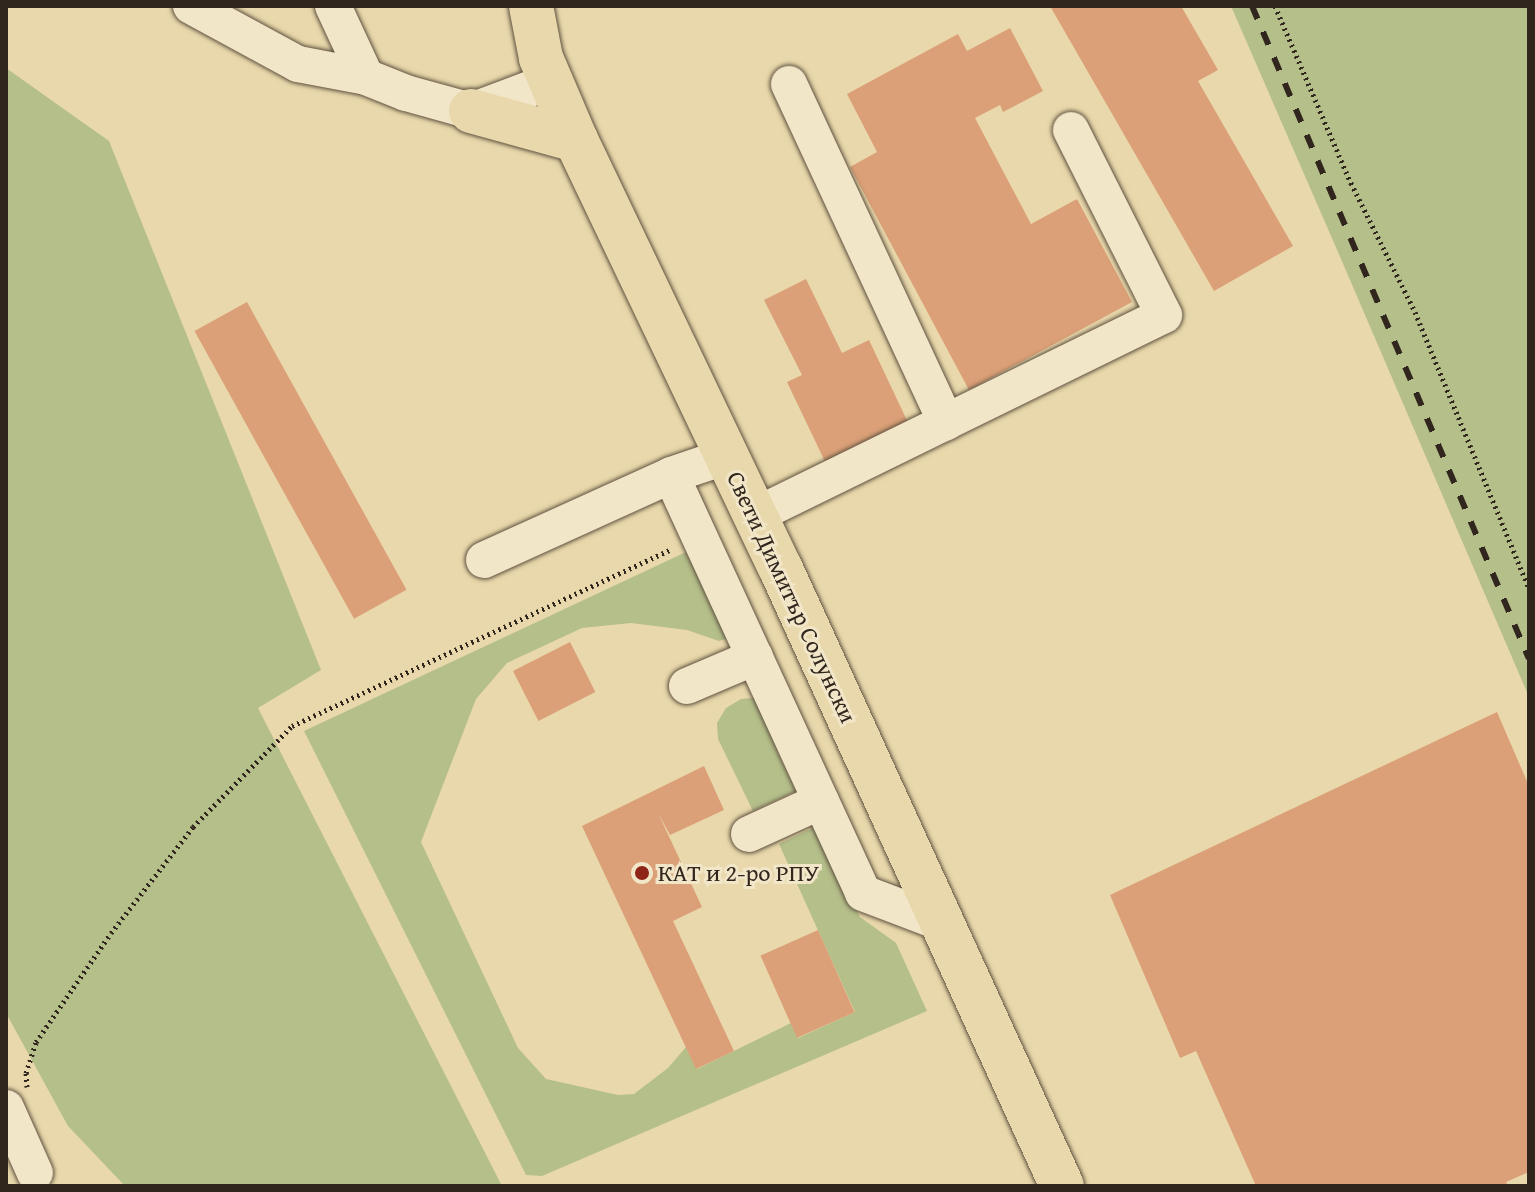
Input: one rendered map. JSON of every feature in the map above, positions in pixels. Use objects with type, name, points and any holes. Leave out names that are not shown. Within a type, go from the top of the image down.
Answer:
[{"type":"main road","points":[[499,6],[546,68]]},
{"type":"main road","name":"Свети Димитър Солунски","points":[[531,6],[546,68],[576,140],[756,515],[1062,1186]]},
{"type":"main road","points":[[456,107],[576,140]]},
{"type":"lane","points":[[191,6],[298,64],[366,77],[456,107],[546,68]]},
{"type":"lane","points":[[333,6],[366,77]]},
{"type":"lane","points":[[789,84],[946,422]]},
{"type":"lane","points":[[756,515],[1164,315],[1071,130]]},
{"type":"lane","points":[[484,560],[671,475],[727,456]]},
{"type":"lane","points":[[671,475],[863,893],[942,923]]},
{"type":"lane","points":[[687,686],[755,657]]},
{"type":"lane","points":[[749,834],[821,801]]},
{"type":"path","points":[[1275,6],[1351,183],[1415,312],[1529,589]]},
{"type":"path","points":[[23,1150],[30,1117],[26,1073],[36,1042],[111,933],[193,827],[292,726],[699,537]]},
{"type":"green space","points":[[1231,6],[1529,6],[1529,697],[1338,252]]},
{"type":"green space","points":[[6,68],[109,141],[321,670],[258,708],[502,1186],[125,1186],[68,1126],[6,1013]]},
{"type":"green space","points":[[686,552],[729,638],[719,641],[687,630],[631,623],[582,628],[507,663],[476,699],[421,842],[518,1048],[546,1079],[618,1095],[634,1094],[668,1068],[686,1047],[697,1069],[791,1023],[798,1038],[855,1012],[779,844],[813,828],[860,917],[896,943],[927,1011],[542,1176],[526,1175],[304,731]]},
{"type":"green space","points":[[741,699],[773,700],[791,743],[777,751],[796,791],[753,811],[718,739],[717,723],[726,708]]},
{"type":"building","points":[[1050,6],[1181,6],[1218,70],[1198,81],[1293,246],[1214,291]]},
{"type":"building","points":[[1010,28],[1043,91],[1003,112],[1000,105],[975,118],[1031,224],[1077,199],[1132,302],[969,390],[850,167],[877,152],[847,94],[958,34],[967,51]]},
{"type":"building","points":[[806,279],[842,353],[869,340],[912,431],[829,470],[787,382],[802,375],[764,300]]},
{"type":"building","points":[[247,302],[407,590],[354,619],[195,331]]},
{"type":"building","points":[[570,642],[595,692],[538,721],[513,671]]},
{"type":"building","points":[[1497,712],[1529,786],[1529,1172],[1506,1182],[1508,1186],[1256,1186],[1196,1051],[1180,1058],[1110,895]]},
{"type":"building","points":[[704,766],[724,810],[670,835],[658,813],[702,907],[673,921],[734,1051],[696,1069],[582,826]]},
{"type":"building","points":[[818,930],[855,1012],[797,1038],[760,956]]},
{"type":"railway","points":[[1252,6],[1529,659]]},
{"type":"place","name":"КАТ и 2-ро РПУ","points":[[642,873]]}]
